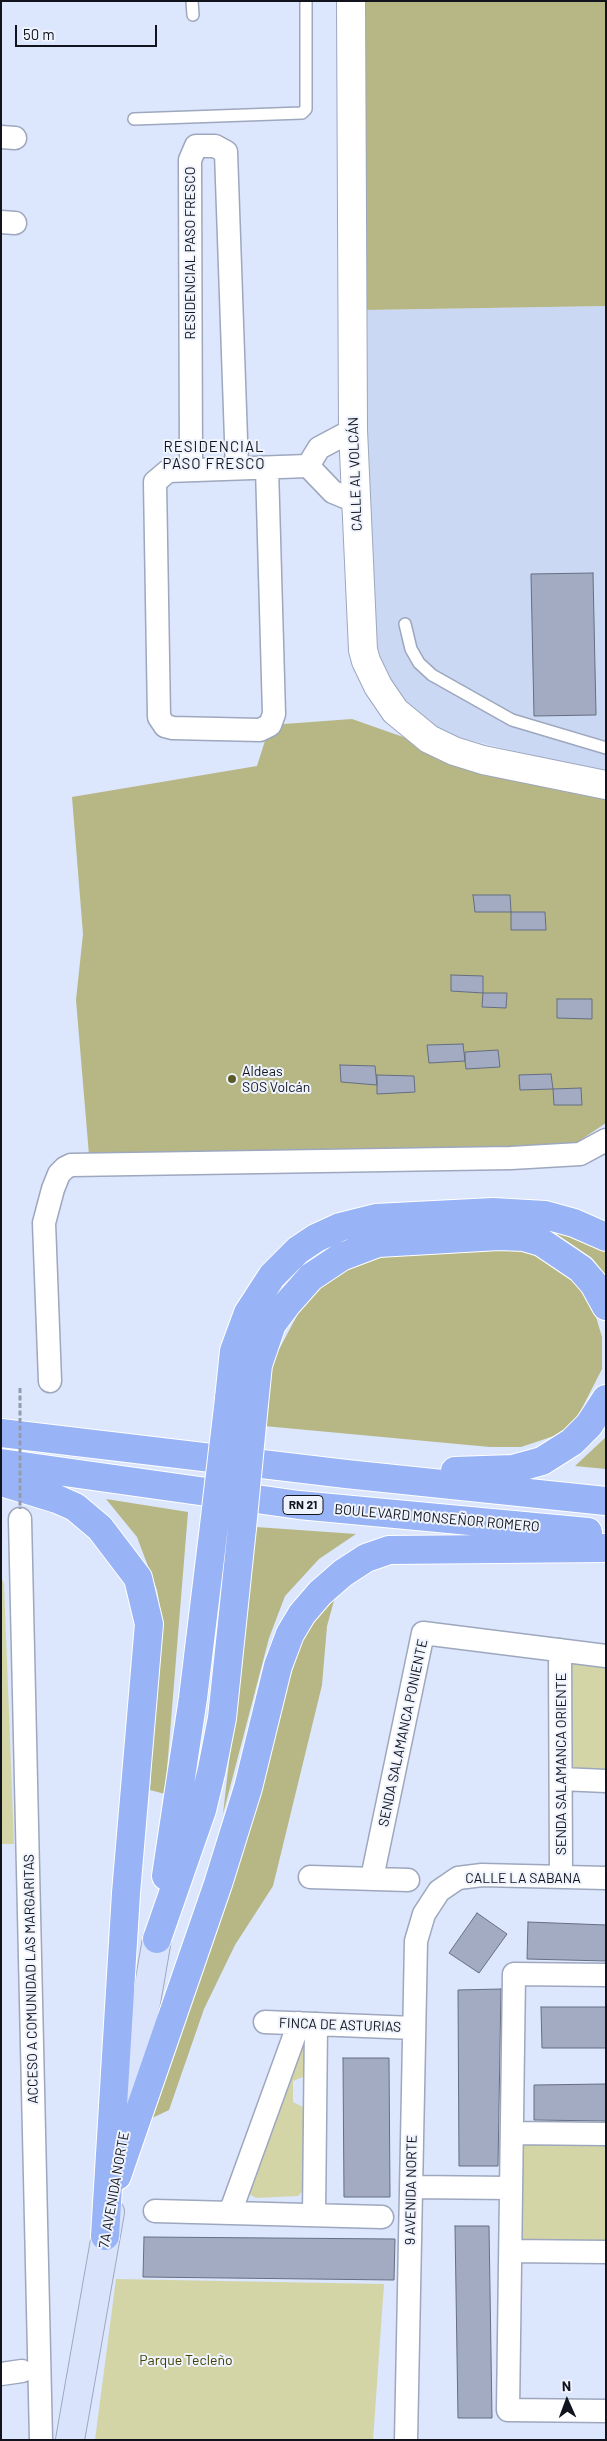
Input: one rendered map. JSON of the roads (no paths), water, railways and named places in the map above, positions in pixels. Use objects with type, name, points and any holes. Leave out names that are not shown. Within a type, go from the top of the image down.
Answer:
[{"type":"highway","points":[[157,1939],[202,1810],[222,1718],[242,1528],[242,1402],[234,1352],[248,1313],[272,1276],[298,1250],[316,1238],[340,1227],[376,1218],[493,1212],[545,1215],[574,1222],[606,1237]]},
{"type":"highway","points":[[157,1939],[192,1698],[214,1526],[242,1402],[258,1365],[272,1324],[311,1277],[341,1257],[378,1243],[489,1236],[524,1237],[546,1245],[581,1269],[594,1284],[606,1306]]},
{"type":"highway","points":[[346,1474],[513,1469],[542,1461],[572,1442],[589,1425],[606,1399]]},
{"type":"highway","points":[[1,1434],[346,1474],[606,1501]]},
{"type":"highway","name":"BOULEVARD MONSEÑOR ROMERO","points":[[1,1463],[299,1505],[606,1534]]},
{"type":"highway","points":[[1,1482],[57,1499],[75,1507],[100,1528],[138,1578],[149,1624],[126,1893],[106,2236]]},
{"type":"highway","points":[[117,2176],[218,1884],[245,1797],[278,1666],[290,1634],[302,1614],[320,1593],[343,1573],[366,1558],[390,1550],[606,1548]]},
{"type":"main road","name":"7A AVENIDA NORTE","points":[[70,2440],[117,2176],[146,1991],[157,1939]]},
{"type":"street","name":"CALLE AL VOLCÁN","points":[[351,1],[353,430],[363,650],[378,686],[395,711],[428,739],[468,756],[606,785]]},
{"type":"street","name":"RESIDENCIAL PASO FRESCO","points":[[190,470],[190,160],[196,146],[215,146],[226,152],[237,468]]},
{"type":"street","points":[[308,466],[319,448],[353,430]]},
{"type":"street","points":[[267,468],[274,714],[270,725],[260,730],[173,728],[165,726],[158,717],[155,482],[168,471],[308,466],[333,492],[355,502]]},
{"type":"street","points":[[50,1381],[44,1223],[53,1188],[59,1174],[70,1165],[511,1158],[580,1154],[606,1140]]},
{"type":"street","name":"ACCESO A COMUNIDAD LAS MARGARITAS","points":[[20,1514],[42,2440]]},
{"type":"street","name":"SENDA SALAMANCA PONIENTE","points":[[372,1878],[423,1633],[560,1650]]},
{"type":"street","points":[[560,1650],[606,1656]]},
{"type":"street","name":"SENDA SALAMANCA ORIENTE","points":[[560,1650],[561,1877]]},
{"type":"street","points":[[561,1779],[606,1781]]},
{"type":"street","name":"CALLE LA SABANA","points":[[416,1941],[424,1914],[439,1891],[458,1878],[482,1876],[606,1878]]},
{"type":"street","points":[[310,1877],[408,1880]]},
{"type":"street","name":"9 AVENIDA NORTE","points":[[406,2440],[416,1941]]},
{"type":"street","points":[[606,1975],[514,1974],[508,2410],[606,2411]]},
{"type":"street","name":"FINCA DE ASTURIAS","points":[[265,2022],[414,2028]]},
{"type":"street","points":[[230,2213],[307,2024]]},
{"type":"street","points":[[307,2024],[314,2215]]},
{"type":"street","points":[[512,2133],[606,2134]]},
{"type":"street","points":[[411,2187],[511,2188]]},
{"type":"street","points":[[155,2211],[382,2217]]},
{"type":"street","points":[[510,2251],[606,2252]]},
{"type":"lane","points":[[192,1],[193,15]]},
{"type":"lane","points":[[134,119],[302,113],[306,109],[306,1]]},
{"type":"lane","points":[[404,624],[411,649],[419,664],[432,675],[512,720],[606,748]]},
{"type":"place","name":"Aldeas SOS Volcán","points":[[232,1079]]},
{"type":"district","name":"RESIDENCIAL PASO FRESCO","points":[[214,456]]},
{"type":"park label","name":"Parque Tecleño","points":[[186,2360]]}]
